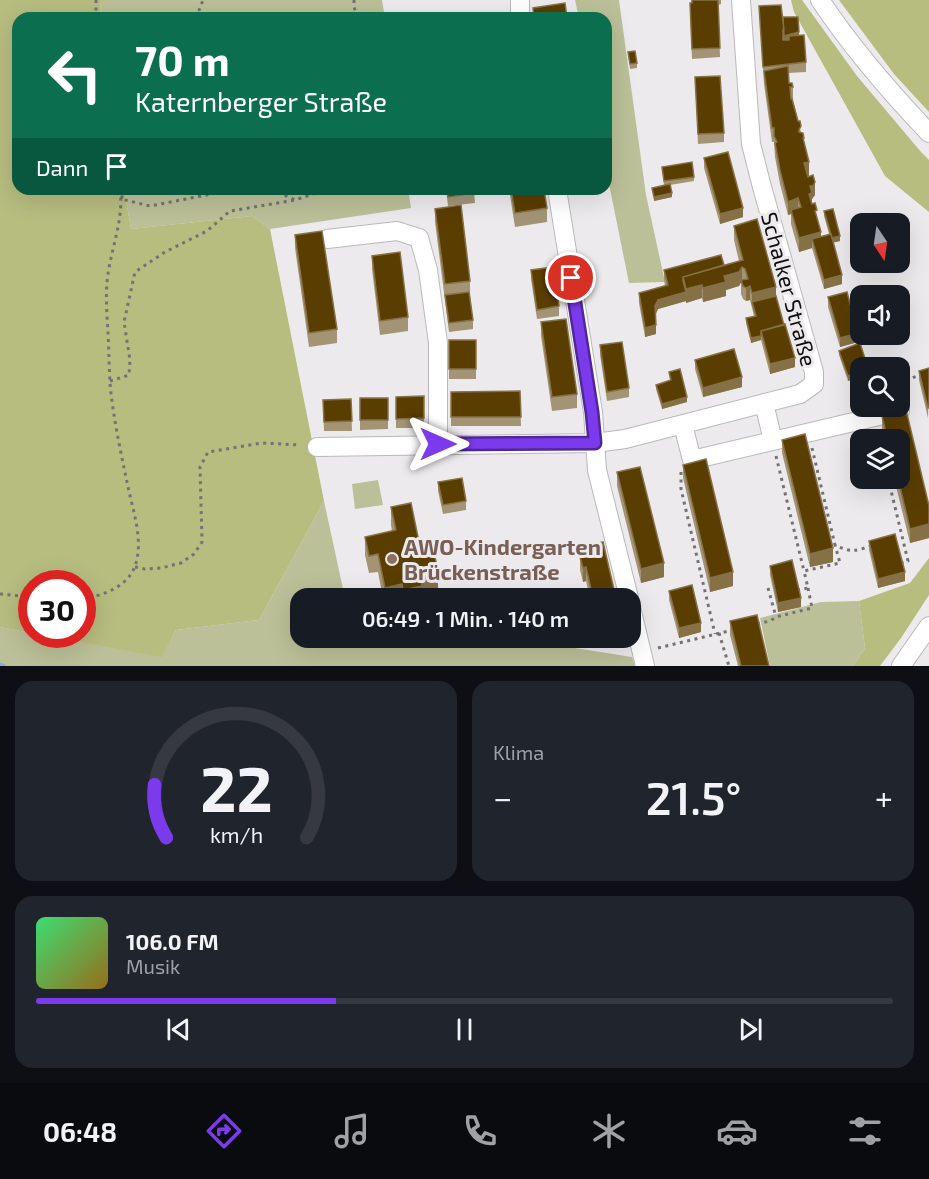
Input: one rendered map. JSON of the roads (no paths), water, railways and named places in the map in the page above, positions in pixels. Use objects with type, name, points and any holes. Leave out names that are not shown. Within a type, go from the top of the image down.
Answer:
[{"type":"street","name":"Schalker Straße","points":[[317,447],[595,443],[626,439],[800,394],[814,384],[814,372],[752,144],[741,0]]},
{"type":"street","points":[[820,0],[865,62],[929,133]]},
{"type":"street","points":[[558,195],[592,412],[597,470],[626,588]]},
{"type":"street","points":[[327,238],[397,231],[419,238],[429,270],[438,342],[438,444]]},
{"type":"street","points":[[764,403],[773,441]]},
{"type":"street","points":[[683,425],[692,460],[874,417]]},
{"type":"street","points":[[902,666],[929,626]]},
{"type":"place","name":"AWO-Kindergarten Brückenstraße","points":[[392,559]]}]
